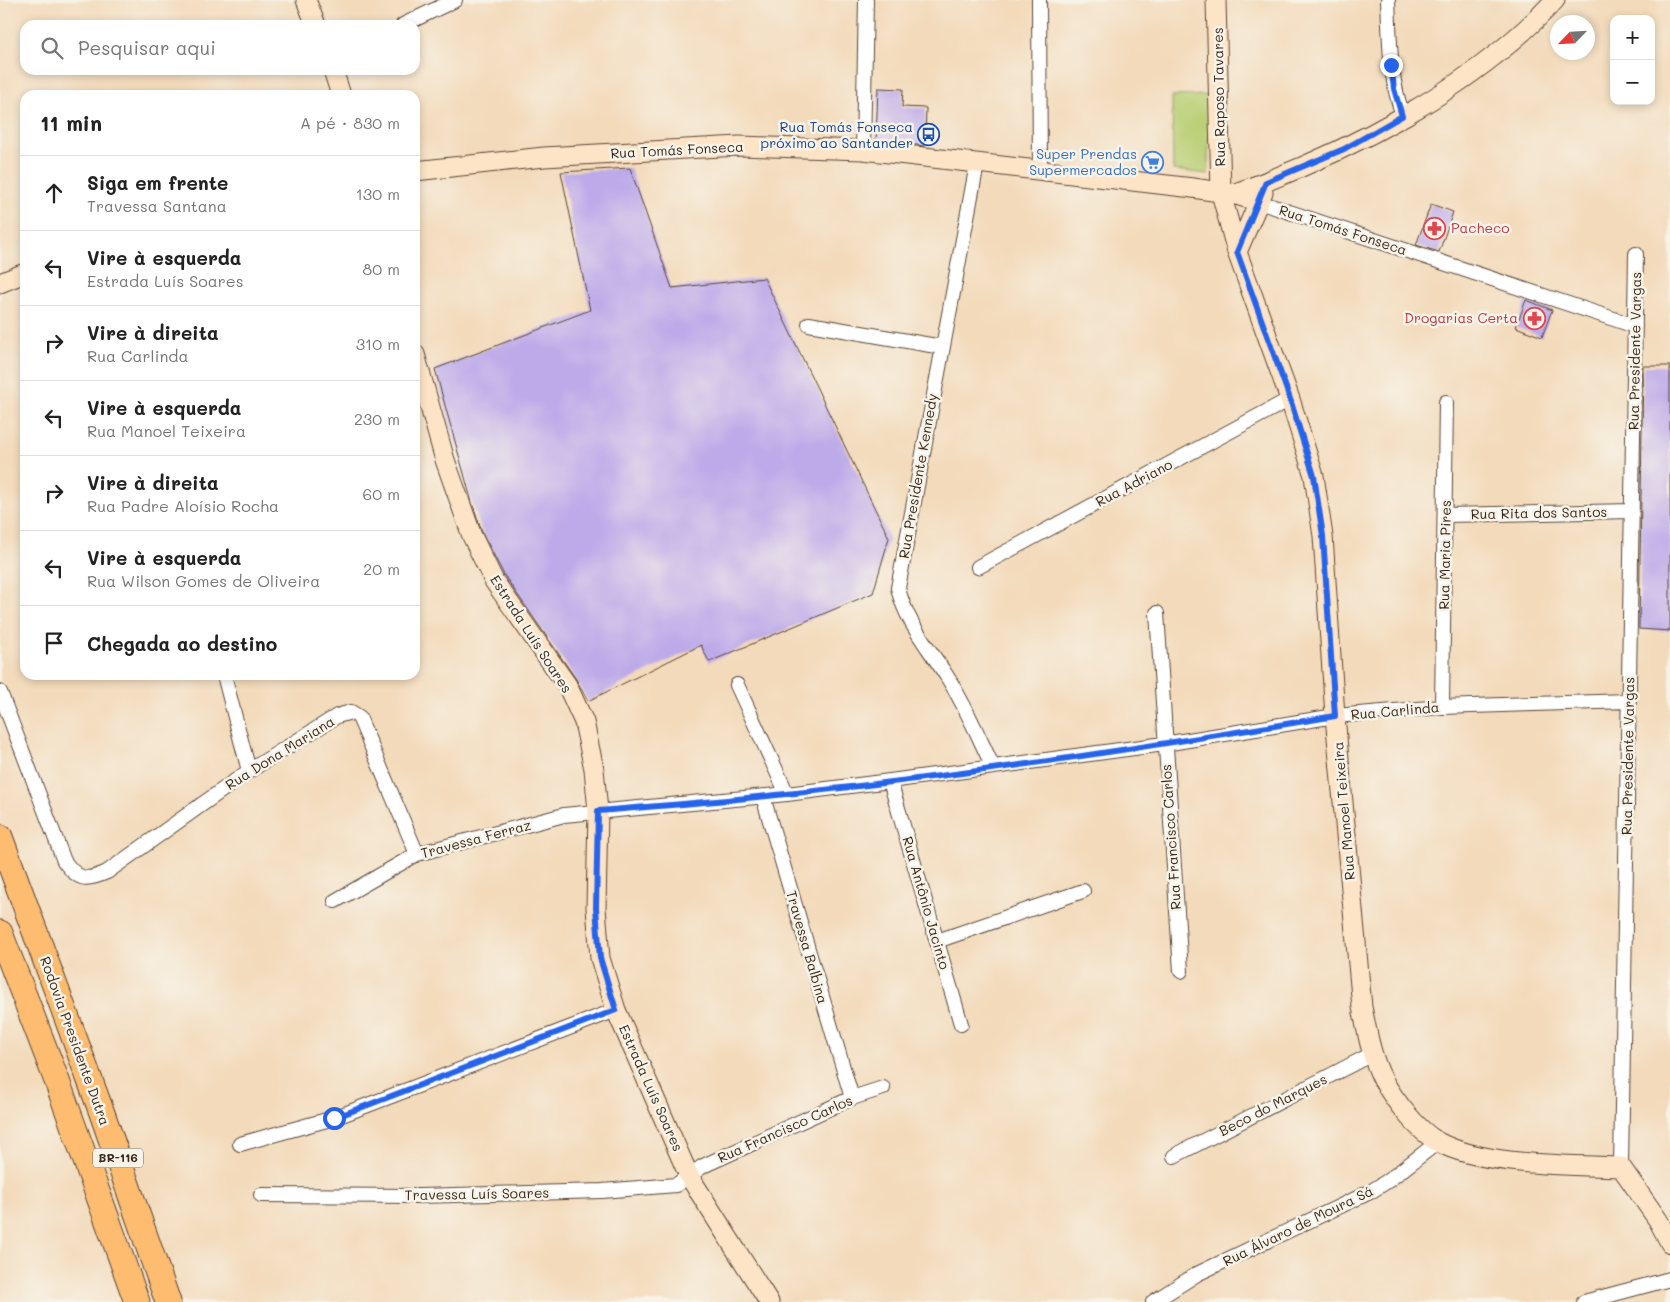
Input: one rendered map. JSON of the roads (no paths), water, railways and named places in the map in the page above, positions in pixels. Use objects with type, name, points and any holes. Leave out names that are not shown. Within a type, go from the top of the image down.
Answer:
[{"type":"highway","name":"Rodovia Presidente Dutra","points":[[0,837],[168,1302]]},
{"type":"highway","name":"BR-116","points":[[0,933],[57,1080],[137,1302]]},
{"type":"highway","points":[[13,969],[71,1153],[114,1261],[124,1302]]},
{"type":"highway","points":[[65,1014],[116,1109],[185,1302]]},
{"type":"main road","points":[[306,0],[314,20]]},
{"type":"main road","name":"Rua Raposo Tavares","points":[[1216,0],[1227,194]]},
{"type":"main road","points":[[1227,194],[1266,182],[1344,149],[1402,116],[1454,83],[1493,55],[1522,32],[1555,0]]},
{"type":"main road","points":[[335,75],[339,90]]},
{"type":"main road","name":"Rua Tomás Fonseca","points":[[420,170],[544,157],[739,146],[863,150],[1227,194],[1259,202]]},
{"type":"main road","points":[[1237,252],[1266,182]]},
{"type":"main road","name":"Rua Manoel Teixeira","points":[[1227,194],[1237,252],[1290,399],[1314,476],[1323,536],[1335,716],[1362,1007],[1372,1054],[1383,1080],[1401,1106],[1421,1128],[1438,1142],[1456,1149],[1495,1158],[1556,1165],[1621,1167]]},
{"type":"main road","points":[[0,284],[20,276]]},
{"type":"main road","name":"Estrada Luís Soares","points":[[420,372],[445,460],[472,536],[494,581],[567,685],[584,722],[594,769],[598,811],[596,908],[600,958],[616,1010],[689,1176],[769,1302]]},
{"type":"main road","points":[[1621,1167],[1658,1220],[1670,1243]]},
{"type":"street","points":[[413,20],[455,0]]},
{"type":"street","points":[[863,150],[866,0]]},
{"type":"street","points":[[1038,0],[1040,171]]},
{"type":"street","points":[[1388,0],[1392,72],[1402,116]]},
{"type":"street","name":"Rua Presidente Kennedy","points":[[976,164],[898,588],[902,607],[911,625],[958,696],[992,767]]},
{"type":"street","name":"Rua Tomás Fonseca","points":[[1259,202],[1635,326]]},
{"type":"street","name":"Rua Presidente Vargas","points":[[1621,1167],[1636,254]]},
{"type":"street","points":[[809,324],[942,347]]},
{"type":"street","name":"Rua Adriano","points":[[978,567],[1290,399]]},
{"type":"street","name":"Rua Maria Pires","points":[[1442,707],[1446,402]]},
{"type":"street","name":"Rua Rita dos Santos","points":[[1446,515],[1632,510]]},
{"type":"street","name":"Rua Francisco Carlos","points":[[1157,613],[1164,744],[1181,971]]},
{"type":"street","points":[[225,680],[249,771]]},
{"type":"street","points":[[737,685],[787,794]]},
{"type":"street","name":"Rua Dona Mariana","points":[[0,692],[64,861],[72,873],[82,878],[94,878],[107,872],[249,771],[337,716],[351,712],[359,717],[417,854]]},
{"type":"street","name":"Rua Carlinda","points":[[598,811],[787,794],[890,781],[1164,744],[1335,716],[1442,707],[1629,701]]},
{"type":"street","name":"Rua Antônio Jacinto","points":[[890,781],[961,1024]]},
{"type":"street","name":"Travessa Balbina","points":[[763,796],[852,1098]]},
{"type":"street","name":"Travessa Ferraz","points":[[335,901],[417,854],[564,815],[598,811]]},
{"type":"street","points":[[937,942],[1083,891]]},
{"type":"street","points":[[240,1144],[334,1118],[616,1010]]},
{"type":"street","name":"Beco do Marques","points":[[1174,1156],[1372,1054]]},
{"type":"street","name":"Rua Francisco Carlos","points":[[689,1176],[703,1166],[852,1098],[883,1088]]},
{"type":"street","name":"Rua Álvaro de Moura Sá","points":[[1153,1302],[1197,1274],[1370,1192],[1389,1180],[1438,1142]]},
{"type":"street","name":"Travessa Luís Soares","points":[[261,1196],[420,1196],[602,1191],[676,1185],[689,1176]]},
{"type":"street","points":[[1584,1302],[1670,1279]]},
{"type":"place","name":"Rua Tomás Fonseca próximo ao Santander","points":[[929,135]]},
{"type":"place","name":"Super Prendas Supermercados","points":[[1153,162]]},
{"type":"place","name":"Pacheco","points":[[1435,228]]},
{"type":"place","name":"Drogarias Certa","points":[[1534,318]]}]
